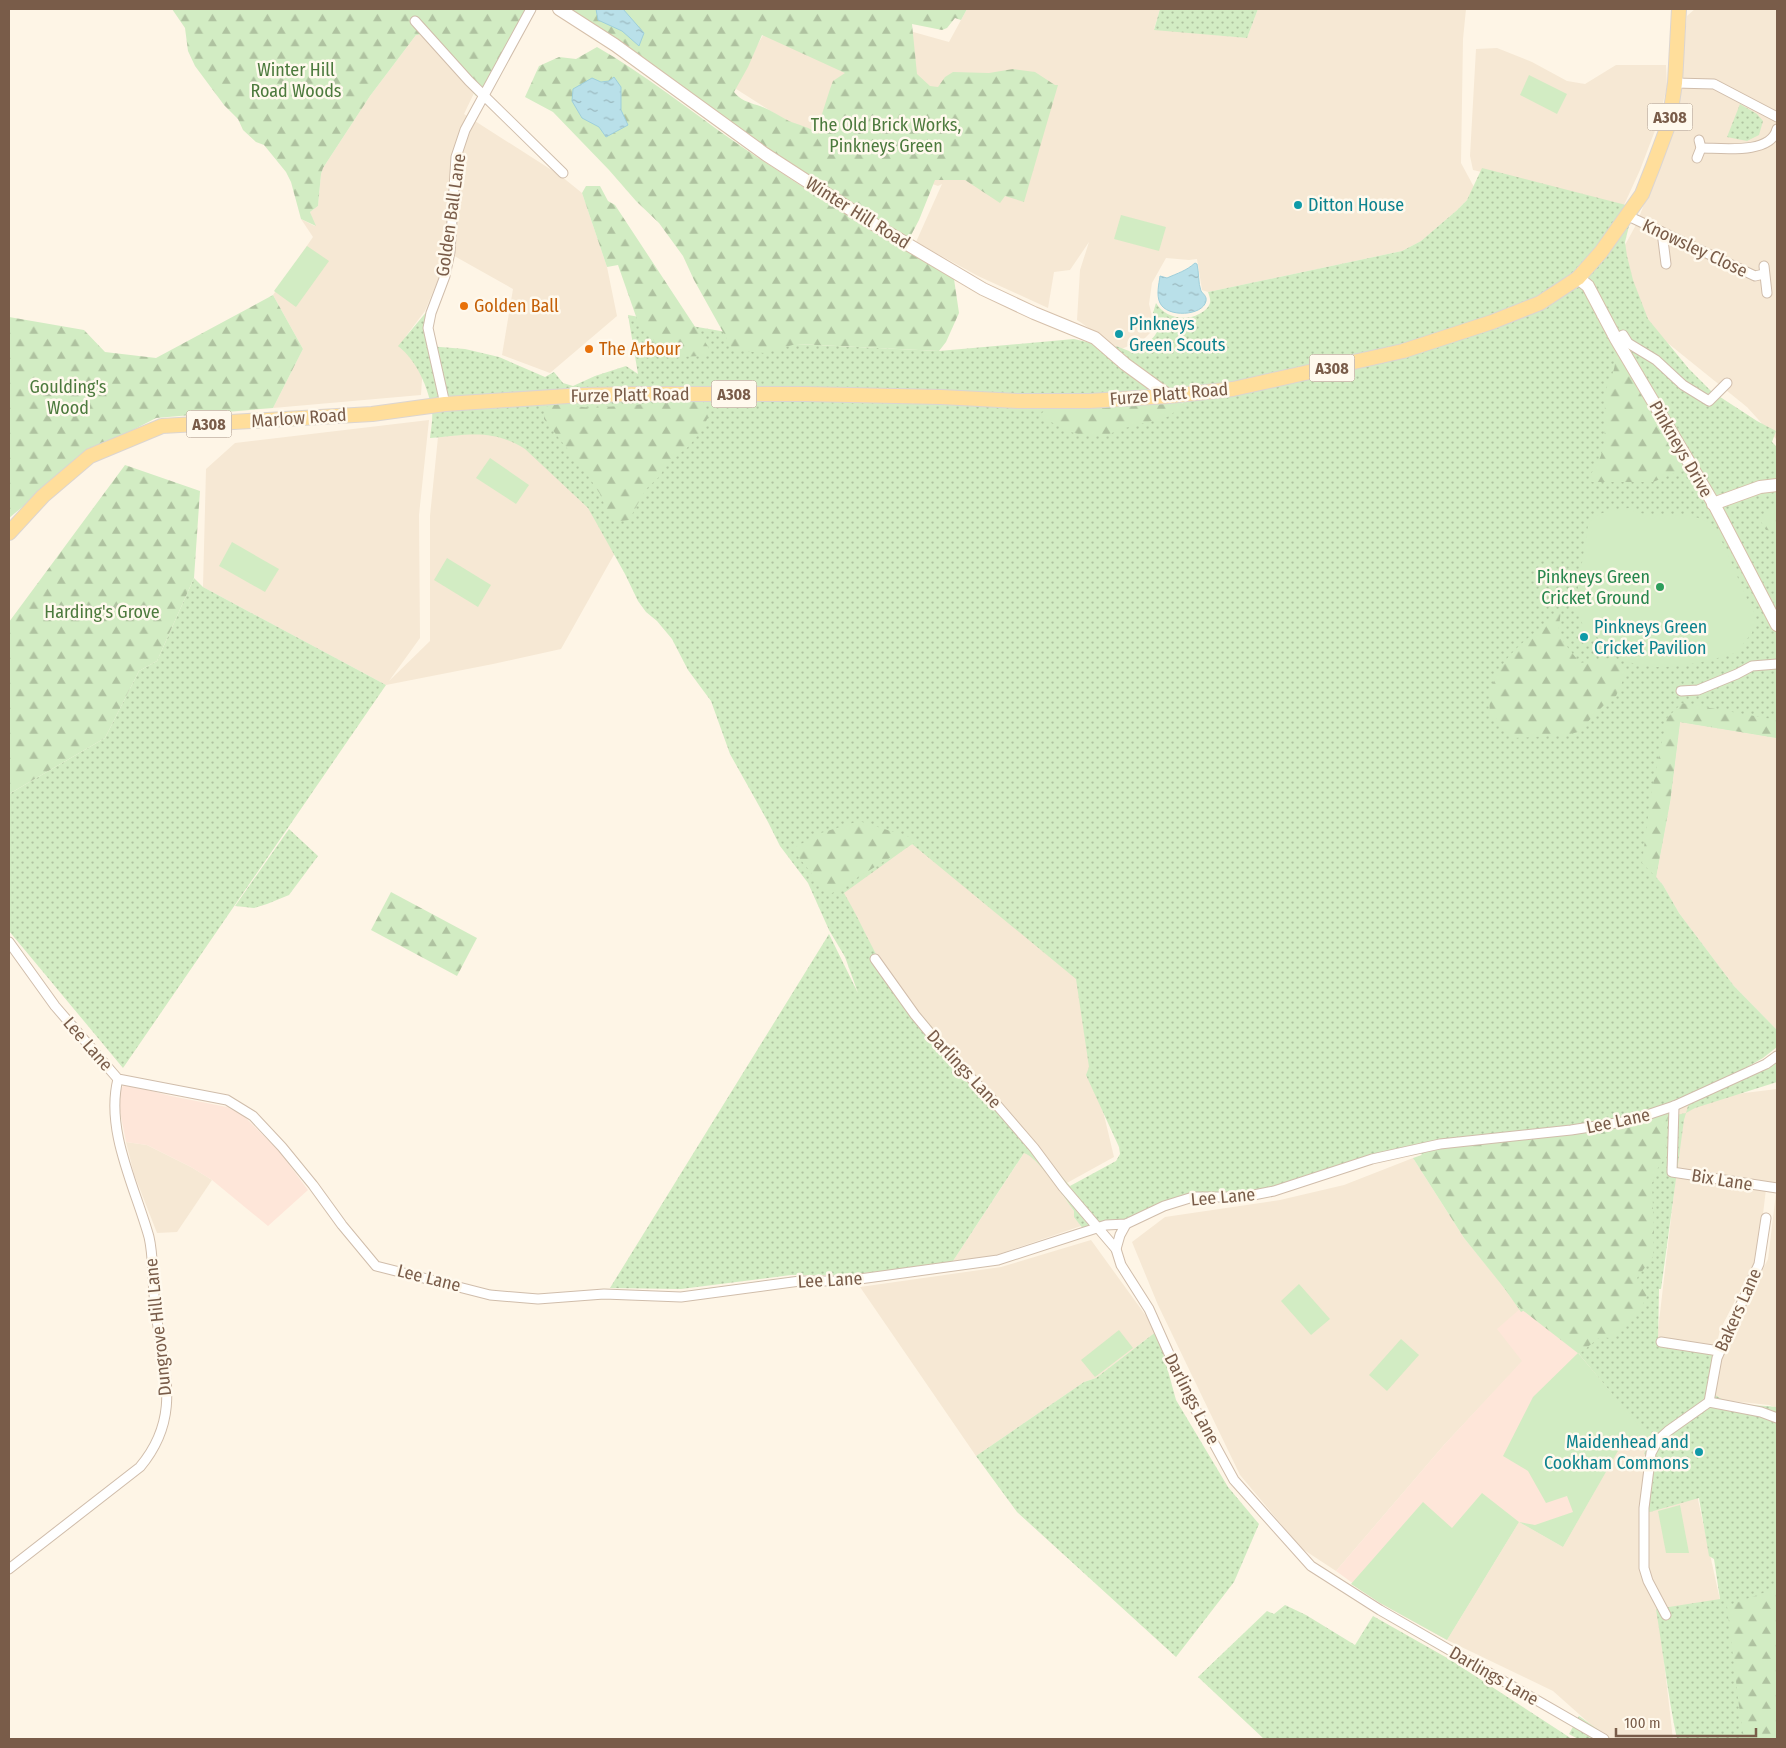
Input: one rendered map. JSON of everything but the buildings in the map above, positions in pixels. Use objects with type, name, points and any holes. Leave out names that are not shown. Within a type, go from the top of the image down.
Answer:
[{"type":"main road","name":"Furze Platt Road","points":[[445,404],[582,395],[639,394],[854,395],[1018,401],[1089,401],[1169,396],[1233,389],[1403,351],[1492,322],[1532,306],[1578,278],[1601,252],[1642,194],[1668,123],[1675,83],[1679,9]]},
{"type":"main road","name":"Marlow Road","points":[[9,533],[43,496],[90,456],[162,426],[372,414],[445,404]]},
{"type":"street","name":"Golden Ball Lane","points":[[445,404],[428,328],[431,313],[445,276],[450,252],[456,157],[465,130],[531,9]]},
{"type":"street","name":"Winter Hill Road","points":[[560,9],[615,45],[765,154],[870,222],[983,289],[1034,313],[1095,338],[1125,364],[1169,396]]},
{"type":"street","points":[[415,21],[483,95],[564,173]]},
{"type":"street","points":[[1675,83],[1714,84],[1777,117]]},
{"type":"street","points":[[1697,158],[1700,144],[1738,149],[1764,144],[1776,134],[1777,129]]},
{"type":"street","name":"Knowsley Close","points":[[1626,215],[1755,276],[1764,270],[1767,293]]},
{"type":"street","points":[[1662,232],[1666,264]]},
{"type":"street","name":"Pinkneys Drive","points":[[1578,278],[1588,286],[1616,339],[1713,504],[1777,625]]},
{"type":"street","points":[[1616,339],[1624,335],[1628,343],[1656,360],[1683,385],[1709,401],[1727,383]]},
{"type":"street","points":[[1713,504],[1760,487],[1777,485]]},
{"type":"street","points":[[1681,690],[1698,690],[1752,666],[1777,664]]},
{"type":"street","name":"Lee Lane","points":[[9,942],[55,1006],[118,1079],[228,1100],[253,1116],[282,1147],[376,1266],[490,1295],[538,1299],[604,1294],[681,1297],[800,1281],[845,1281],[998,1260],[1106,1225],[1126,1224],[1164,1206],[1193,1197],[1243,1197],[1274,1191],[1372,1159],[1408,1150],[1465,1140],[1542,1134],[1637,1119],[1674,1106],[1766,1064],[1777,1056]]},
{"type":"street","name":"Darlings Lane","points":[[875,959],[915,1015],[949,1056],[990,1097],[1116,1249],[1121,1265],[1149,1309],[1187,1394],[1234,1480],[1311,1566],[1380,1610],[1604,1739]]},
{"type":"street","points":[[1766,1064],[1777,1068]]},
{"type":"street","name":"Dungrove Hill Lane","points":[[9,1568],[140,1467],[151,1454],[164,1423],[167,1407],[165,1372],[155,1306],[149,1239],[120,1148],[114,1092],[118,1079]]},
{"type":"street","name":"Bix Lane","points":[[1674,1106],[1672,1172],[1777,1188]]},
{"type":"street","name":"Bakers Lane","points":[[1710,1402],[1716,1358],[1758,1264],[1766,1218]]},
{"type":"street","points":[[1116,1249],[1126,1224]]},
{"type":"street","points":[[1661,1342],[1719,1351]]},
{"type":"street","points":[[1666,1615],[1648,1581],[1644,1568],[1644,1508],[1651,1453],[1658,1440],[1710,1402],[1761,1412],[1777,1418]]},
{"type":"shaded area","points":[[967,9],[1160,9],[1154,29],[1247,38],[1258,9],[1466,9],[1463,39],[1461,163],[1474,187],[1467,200],[1456,211],[1421,241],[1402,251],[1208,292],[1202,290],[1197,259],[1166,258],[1152,283],[1149,304],[1153,320],[1152,331],[1144,339],[1117,351],[1077,320],[1080,270],[1089,242],[1070,270],[1054,272],[1048,308],[978,276],[916,242],[942,184],[938,186],[827,147],[733,87],[773,18],[867,19],[949,42]]},
{"type":"shaded area","points":[[1695,9],[1777,9],[1777,440],[1747,407],[1633,315],[1618,258],[1637,223],[1678,112],[1687,16]]},
{"type":"shaded area","points":[[421,34],[475,91],[464,114],[561,176],[582,193],[607,267],[617,316],[550,373],[502,355],[513,289],[449,253],[425,311],[406,336],[423,364],[421,395],[273,408],[303,349],[273,295],[313,237],[301,219],[315,226],[310,212],[318,206],[323,168],[370,96],[416,35]]},
{"type":"shaded area","points":[[1497,48],[1532,62],[1567,81],[1585,84],[1616,65],[1666,65],[1667,86],[1659,120],[1624,205],[1473,170],[1470,156],[1476,49]]},
{"type":"shaded area","points":[[429,420],[419,515],[420,638],[389,681],[430,641],[430,516],[438,437],[475,433],[493,435],[534,448],[590,501],[616,551],[561,649],[386,685],[203,587],[206,469],[235,443]]},
{"type":"shaded area","points":[[1680,722],[1777,738],[1777,1030],[1734,986],[1679,913],[1663,885],[1656,877],[1670,802]]},
{"type":"shaded area","points":[[919,840],[1080,972],[1095,1077],[1114,1157],[1065,1184],[1040,1148],[917,1016],[835,892]]},
{"type":"shaded area","points":[[124,1084],[227,1107],[244,1116],[279,1151],[308,1190],[268,1226],[212,1180],[191,1167],[147,1145],[126,1142],[117,1096]]},
{"type":"shaded area","points":[[1777,1089],[1777,1184],[1677,1169],[1679,1101]]},
{"type":"shaded area","points":[[126,1142],[147,1145],[212,1180],[177,1232],[157,1233],[134,1174]]},
{"type":"shaded area","points":[[1028,1147],[1084,1225],[996,1255],[951,1264]]},
{"type":"shaded area","points":[[1413,1158],[1464,1238],[1521,1308],[1523,1361],[1444,1445],[1336,1571],[1301,1548],[1240,1475],[1158,1305],[1132,1242],[1165,1217],[1280,1200],[1344,1185]]},
{"type":"shaded area","points":[[1676,1175],[1766,1189],[1758,1256],[1720,1330],[1716,1347],[1657,1339]]},
{"type":"shaded area","points":[[1776,1193],[1777,1408],[1769,1405],[1713,1399],[1724,1348],[1768,1259]]},
{"type":"shaded area","points":[[1091,1240],[1157,1331],[1096,1378],[1084,1382],[976,1456],[860,1287],[1001,1267]]},
{"type":"shaded area","points":[[1521,1308],[1578,1353],[1652,1441],[1622,1444],[1563,1547],[1519,1522],[1447,1640],[1380,1603],[1336,1571],[1444,1445],[1522,1361],[1497,1329]]},
{"type":"shaded area","points":[[1652,1441],[1643,1481],[1641,1513],[1697,1495],[1720,1600],[1660,1627],[1673,1739],[1607,1739],[1553,1691],[1447,1640],[1519,1522],[1563,1547],[1622,1443]]},
{"type":"green space","name":"Winter Hill Road Woods","points":[[172,9],[528,9],[485,85],[476,96],[424,34],[416,35],[370,96],[323,168],[318,206],[310,212],[316,226],[301,219],[291,182],[286,172],[264,145],[256,142],[243,130],[238,119],[224,105],[195,66],[188,51],[185,28]]},
{"type":"green space","name":"The Old Brick Works, Pinkneys Green","points":[[566,9],[967,9],[961,20],[955,18],[947,28],[942,30],[912,24],[917,74],[930,86],[938,87],[945,77],[953,72],[989,73],[1013,69],[1035,72],[1058,85],[1024,202],[1005,196],[1000,203],[965,180],[935,180],[919,220],[908,241],[819,181],[794,167]],"holes":[[[762,35],[845,73],[833,81],[822,114],[818,134],[766,108],[744,100],[734,92],[748,67]]]},
{"type":"green space","points":[[1160,9],[1258,9],[1247,38],[1154,30]]},
{"type":"green space","points":[[597,47],[650,81],[789,178],[954,279],[959,313],[946,342],[939,351],[796,344],[765,353],[733,350],[694,280],[683,256],[659,223],[553,112],[525,97],[539,66],[559,57],[576,59]]},
{"type":"green space","points":[[1529,75],[1567,94],[1557,114],[1520,95]]},
{"type":"green space","points":[[1740,104],[1757,114],[1763,121],[1759,135],[1747,141],[1727,137]]},
{"type":"green space","points":[[1482,168],[1626,205],[1629,226],[1625,242],[1627,256],[1633,280],[1648,319],[1689,369],[1711,391],[1776,431],[1772,442],[1777,447],[1777,738],[1680,722],[1670,802],[1656,877],[1663,885],[1679,913],[1734,986],[1777,1030],[1777,1047],[1763,1058],[1705,1091],[1632,1118],[1566,1129],[1483,1135],[1253,1193],[1175,1199],[1122,1220],[1084,1230],[1074,1217],[1074,1211],[1050,1178],[1030,1156],[1024,1153],[951,1264],[844,1275],[791,1275],[681,1289],[610,1288],[829,934],[858,993],[845,957],[829,930],[808,883],[780,846],[730,754],[711,701],[688,670],[672,639],[638,601],[588,508],[525,449],[513,442],[479,434],[430,438],[432,413],[428,392],[421,375],[411,359],[398,346],[428,310],[424,334],[428,346],[465,349],[499,357],[545,377],[554,372],[563,383],[573,386],[595,376],[626,366],[638,374],[628,315],[796,344],[939,351],[1074,339],[1091,343],[1114,360],[1116,346],[1129,351],[1147,343],[1156,335],[1159,323],[1158,316],[1153,313],[1156,303],[1169,315],[1187,318],[1202,312],[1208,307],[1210,300],[1208,292],[1402,251],[1421,241],[1467,200]],"holes":[[[912,844],[1076,979],[1089,1067],[1086,1075],[1119,1147],[1120,1154],[1116,1161],[1070,1186],[925,1019],[899,992],[879,960],[844,893]]]},
{"type":"green space","points":[[586,186],[600,186],[608,201],[615,205],[709,348],[703,356],[673,357],[664,354],[657,347],[650,333],[639,325],[618,265],[607,267],[582,193]]},
{"type":"green space","points":[[1121,215],[1166,227],[1159,251],[1114,239]]},
{"type":"green space","points":[[307,246],[329,261],[296,307],[274,291]]},
{"type":"green space","name":"Goulding's Wood","points":[[273,295],[303,349],[273,408],[156,418],[87,454],[9,518],[9,317],[84,330],[105,352],[156,358]]},
{"type":"green space","points":[[1615,346],[1682,470],[1653,482],[1589,481],[1589,476],[1601,456],[1603,446],[1606,391],[1615,366]]},
{"type":"green space","points":[[703,400],[708,417],[702,430],[689,446],[666,465],[660,476],[646,489],[629,520],[620,521],[610,518],[600,494],[587,474],[544,419],[544,407],[559,404],[591,408]]},
{"type":"green space","points":[[1185,402],[1179,409],[1167,417],[1125,428],[1104,436],[1085,436],[1071,432],[1039,416],[1046,409],[1089,405]]},
{"type":"green space","points":[[490,458],[529,485],[516,504],[476,478]]},
{"type":"green space","name":"Harding's Grove","points":[[125,465],[200,491],[194,578],[157,661],[139,671],[105,738],[9,794],[9,622]]},
{"type":"green space","name":"Pinkneys Green Cricket Ground","points":[[1629,508],[1644,514],[1681,515],[1702,519],[1713,527],[1723,543],[1756,616],[1752,633],[1743,644],[1745,650],[1685,665],[1653,667],[1638,665],[1624,660],[1605,642],[1585,631],[1575,605],[1588,526],[1600,514]]},
{"type":"green space","points":[[1777,508],[1777,531],[1766,530],[1760,520],[1768,512]]},
{"type":"green space","points":[[232,542],[279,569],[265,592],[219,566]]},
{"type":"green space","points":[[447,558],[491,585],[478,607],[434,580]]},
{"type":"green space","points":[[194,578],[203,587],[386,685],[123,1068],[9,931],[9,794],[105,738],[139,671],[157,661]]},
{"type":"green space","points":[[1561,610],[1558,635],[1580,663],[1610,658],[1627,671],[1616,696],[1605,704],[1578,732],[1566,735],[1513,738],[1497,719],[1490,715],[1490,696],[1494,680],[1511,654]]},
{"type":"green space","points":[[1682,703],[1777,720],[1777,738],[1680,722],[1670,802],[1656,877],[1642,863],[1651,794],[1667,718]]},
{"type":"green space","points":[[859,821],[919,840],[829,895],[792,849],[821,833]]},
{"type":"green space","points":[[289,829],[318,856],[289,895],[254,908],[235,906]]},
{"type":"green space","points":[[391,892],[477,938],[457,976],[371,930]]},
{"type":"green space","points":[[1777,1054],[1777,1082],[1695,1108],[1686,1113],[1691,1103],[1732,1084]]},
{"type":"green space","points":[[1671,1111],[1676,1115],[1686,1113],[1661,1289],[1659,1289],[1658,1341],[1715,1352],[1714,1394],[1720,1398],[1735,1403],[1777,1407],[1777,1739],[1677,1739],[1656,1609],[1720,1599],[1714,1559],[1709,1556],[1699,1498],[1650,1512],[1643,1510],[1646,1455],[1644,1454],[1649,1439],[1580,1353],[1526,1309],[1521,1312],[1491,1269],[1420,1152],[1440,1147]]},
{"type":"green space","points":[[1668,1112],[1665,1158],[1658,1168],[1652,1184],[1653,1257],[1637,1278],[1647,1296],[1636,1315],[1622,1329],[1610,1338],[1600,1337],[1579,1354],[1521,1309],[1464,1238],[1413,1158],[1453,1144]]},
{"type":"green space","points":[[1299,1284],[1330,1319],[1311,1335],[1281,1301]]},
{"type":"green space","points":[[1119,1330],[1133,1348],[1095,1377],[1081,1360]]},
{"type":"green space","points":[[1157,1331],[1176,1400],[1228,1487],[1259,1524],[1234,1582],[1176,1657],[1017,1512],[976,1456],[1084,1382],[1096,1378]]},
{"type":"green space","points":[[1401,1339],[1419,1355],[1387,1391],[1369,1375]]},
{"type":"green space","points":[[1578,1353],[1652,1441],[1622,1444],[1563,1547],[1519,1522],[1535,1525],[1573,1512],[1567,1496],[1546,1503],[1528,1471],[1503,1456],[1533,1397]]},
{"type":"green space","points":[[1482,1493],[1519,1522],[1447,1640],[1380,1603],[1351,1584],[1423,1502],[1452,1528]]},
{"type":"green space","points":[[1680,1505],[1689,1553],[1666,1553],[1658,1511]]},
{"type":"green space","points":[[1777,1585],[1777,1739],[1744,1739],[1727,1606],[1774,1589]]},
{"type":"green space","points":[[1285,1605],[1306,1615],[1355,1645],[1373,1616],[1449,1659],[1572,1739],[1264,1739],[1198,1677],[1267,1611],[1274,1614]]},
{"type":"green space","points":[[1579,1716],[1611,1739],[1578,1739],[1569,1734]]},
{"type":"water","points":[[596,9],[623,9],[644,33],[639,46],[622,31],[598,20]]},
{"type":"water","points":[[614,77],[621,87],[621,110],[628,125],[606,137],[599,127],[582,118],[572,101],[573,89],[592,78],[601,82],[609,81]]},
{"type":"water","points":[[1195,263],[1197,264],[1199,285],[1206,298],[1203,306],[1199,310],[1184,313],[1177,313],[1164,308],[1158,297],[1160,276],[1167,278]]},
{"type":"place","name":"Ditton House","points":[[1298,205]]},
{"type":"place","name":"Golden Ball","points":[[464,306]]},
{"type":"place","name":"Pinkneys Green Scouts","points":[[1119,334]]},
{"type":"place","name":"The Arbour","points":[[589,349]]},
{"type":"place","name":"Pinkneys Green Cricket Ground","points":[[1660,587]]},
{"type":"place","name":"Pinkneys Green Cricket Pavilion","points":[[1584,637]]},
{"type":"place","name":"Maidenhead and Cookham Commons","points":[[1699,1452]]}]
